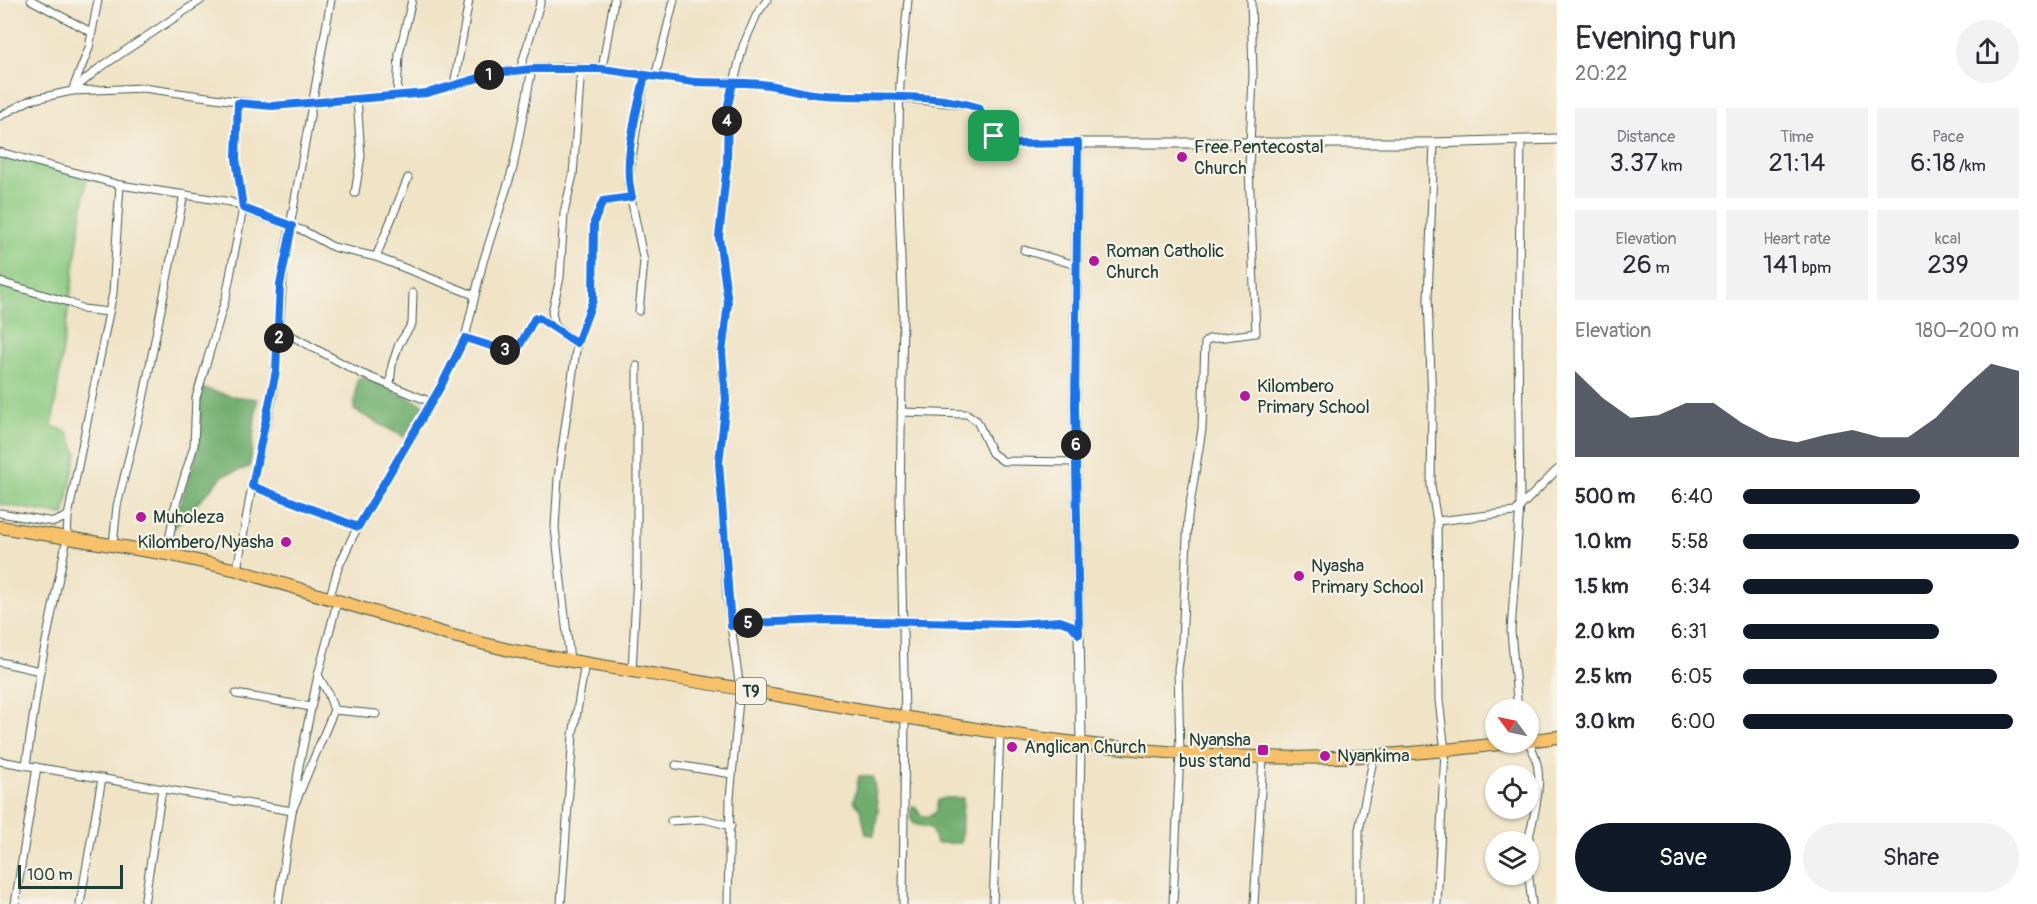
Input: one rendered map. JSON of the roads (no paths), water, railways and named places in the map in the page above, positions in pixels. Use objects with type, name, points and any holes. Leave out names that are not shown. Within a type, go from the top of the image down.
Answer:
[{"type":"highway","name":"T9","points":[[0,527],[167,554],[237,570],[448,635],[570,661],[1081,744],[1263,758],[1374,755],[1445,751],[1485,746]]},
{"type":"highway","points":[[1539,739],[1557,737]]},
{"type":"street","points":[[31,0],[91,32]]},
{"type":"street","points":[[72,91],[89,48],[98,0]]},
{"type":"street","points":[[72,91],[104,65],[201,0]]},
{"type":"street","points":[[237,570],[252,486],[273,394],[279,329],[280,285],[331,0]]},
{"type":"street","points":[[397,95],[399,54],[412,0]]},
{"type":"street","points":[[454,85],[470,0]]},
{"type":"street","points":[[520,70],[541,0]]},
{"type":"street","points":[[602,69],[614,0]]},
{"type":"street","points":[[655,77],[674,0]]},
{"type":"street","points":[[728,904],[732,774],[740,689],[731,626],[719,463],[726,400],[722,353],[728,303],[719,237],[727,165],[728,105],[742,46],[757,14],[767,0]]},
{"type":"street","points":[[903,904],[905,717],[900,98],[908,0]]},
{"type":"street","points":[[1173,904],[1180,753],[1178,669],[1182,642],[1188,517],[1202,429],[1206,342],[1209,339],[1256,333],[1249,141],[1253,75],[1251,0]]},
{"type":"street","points":[[278,904],[292,811],[338,568],[358,527],[431,402],[465,338],[474,294],[513,168],[532,69]]},
{"type":"street","points":[[555,326],[552,312],[560,278],[564,213],[573,175],[581,69]]},
{"type":"street","points":[[0,116],[30,100],[72,91],[143,88],[172,90],[238,103],[272,106],[427,93],[496,73],[520,70],[602,69],[655,77],[761,84],[821,95],[900,98],[968,105],[979,108],[994,136],[1005,144],[1249,141],[1434,143],[1557,139]]},
{"type":"street","points":[[639,310],[644,262],[628,183],[632,144],[645,75]]},
{"type":"street","points":[[355,193],[361,156],[357,98]]},
{"type":"street","points":[[167,554],[174,510],[194,446],[196,398],[226,297],[243,208],[236,158],[238,103]]},
{"type":"street","points":[[1517,699],[1511,631],[1520,504],[1518,342],[1521,140]]},
{"type":"street","points":[[1078,143],[1076,265],[1081,744],[1078,904]]},
{"type":"street","points":[[1434,143],[1428,300],[1432,402],[1431,486],[1437,521],[1439,700],[1445,751],[1437,904]]},
{"type":"street","points":[[0,152],[120,185],[231,202],[292,226],[333,247],[376,257],[474,294]]},
{"type":"street","points":[[376,257],[408,178]]},
{"type":"street","points":[[26,765],[40,671],[67,538],[68,516],[116,272],[120,185]]},
{"type":"street","points":[[113,545],[117,506],[143,400],[184,194]]},
{"type":"street","points":[[570,661],[555,528],[558,478],[577,343],[593,300],[594,222],[603,201],[632,197]]},
{"type":"street","points":[[1024,250],[1076,265]]},
{"type":"street","points":[[0,282],[68,302],[83,309],[108,312]]},
{"type":"street","points":[[390,385],[392,365],[399,344],[412,324],[413,293]]},
{"type":"street","points":[[465,338],[511,352],[517,350],[535,318],[555,326],[577,343]]},
{"type":"street","points":[[279,329],[360,373],[431,402]]},
{"type":"street","points":[[632,671],[637,575],[637,366]]},
{"type":"street","points":[[902,412],[967,414],[977,421],[992,453],[1003,461],[1077,462]]},
{"type":"street","points":[[1437,521],[1515,512],[1520,504],[1557,470]]},
{"type":"street","points":[[252,486],[358,527]]},
{"type":"street","points":[[0,513],[54,522],[68,516]]},
{"type":"street","points":[[731,626],[750,623],[828,620],[1016,624],[1060,621],[1071,625],[1079,634]]},
{"type":"street","points":[[0,662],[40,671]]},
{"type":"street","points":[[561,904],[573,735],[585,663]]},
{"type":"street","points":[[292,811],[334,710],[318,675]]},
{"type":"street","points":[[236,694],[311,707]]},
{"type":"street","points":[[334,710],[376,714]]},
{"type":"street","points":[[993,904],[1000,732]]},
{"type":"street","points":[[1531,831],[1537,810],[1536,795],[1540,772],[1535,753]]},
{"type":"street","points":[[1359,904],[1359,830],[1374,755]]},
{"type":"street","points":[[1254,904],[1263,758]]},
{"type":"street","points":[[0,761],[292,811]]},
{"type":"street","points":[[676,765],[732,774]]},
{"type":"street","points":[[15,904],[37,767]]},
{"type":"street","points":[[80,904],[102,778]]},
{"type":"street","points":[[144,904],[162,789]]},
{"type":"street","points":[[671,821],[704,819],[730,826]]},
{"type":"street","points":[[1530,885],[1532,904]]},
{"type":"place","name":"Free Pentecostal Church","points":[[1182,157]]},
{"type":"place","name":"Roman Catholic Church","points":[[1094,261]]},
{"type":"place","name":"Kilombero Primary School","points":[[1245,396]]},
{"type":"place","name":"Muholeza","points":[[141,517]]},
{"type":"place","name":"Kilombero/Nyasha","points":[[286,542]]},
{"type":"place","name":"Nyasha Primary School","points":[[1299,576]]},
{"type":"place","name":"Anglican Church","points":[[1012,747]]},
{"type":"place","name":"Nyansha bus stand","points":[[1263,750]]},
{"type":"place","name":"Nyankima","points":[[1325,756]]}]
